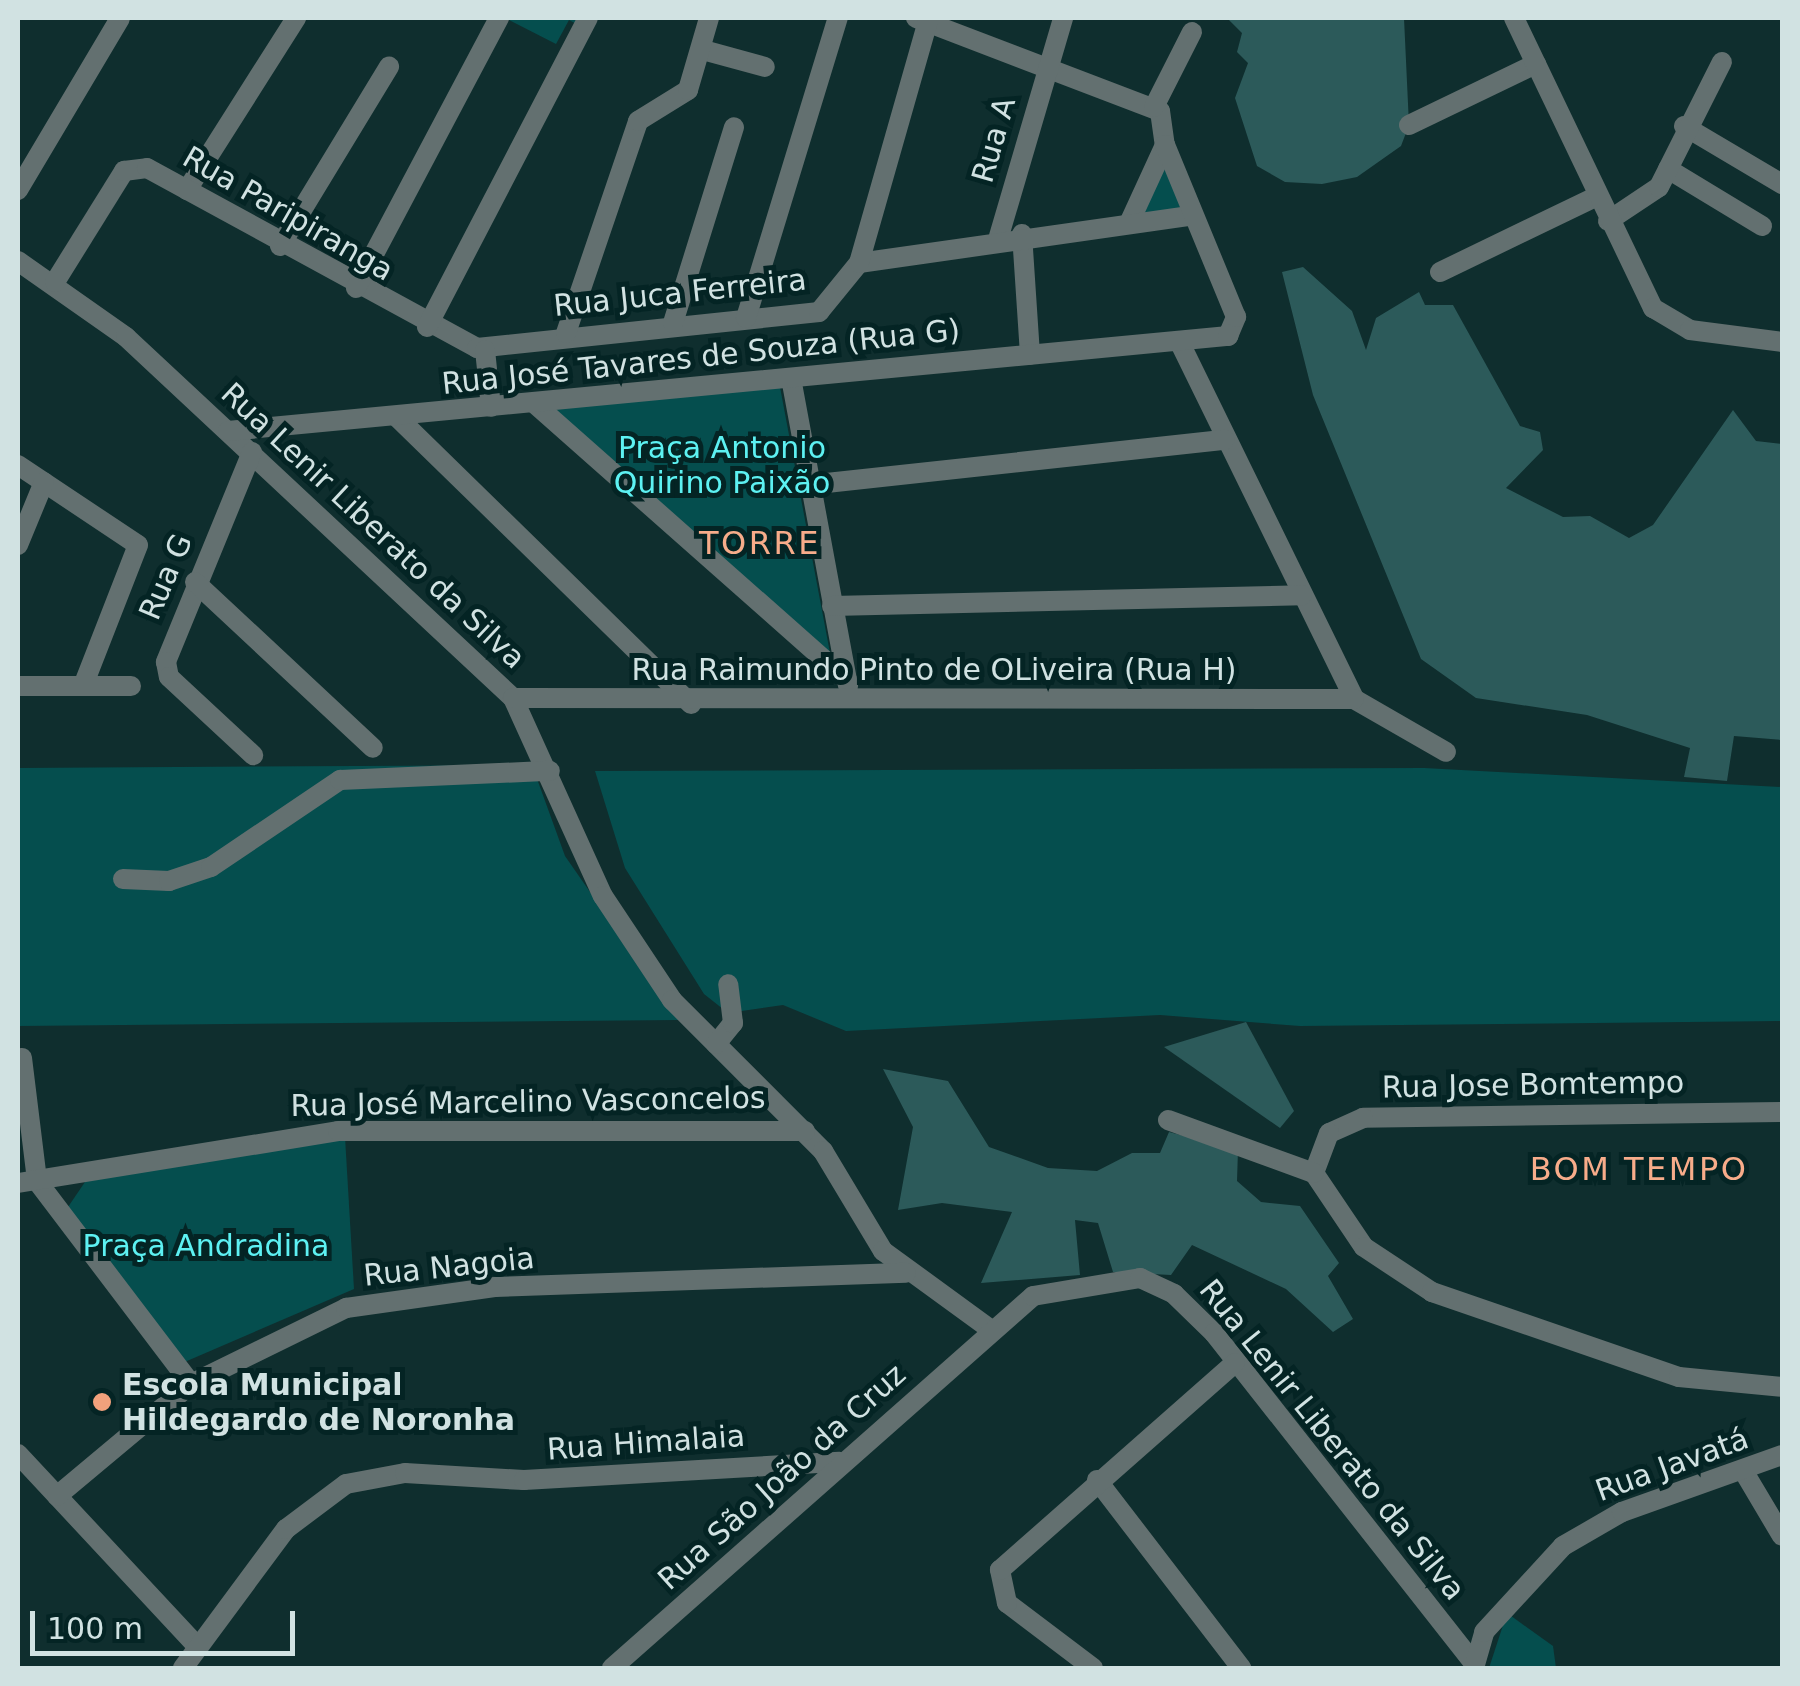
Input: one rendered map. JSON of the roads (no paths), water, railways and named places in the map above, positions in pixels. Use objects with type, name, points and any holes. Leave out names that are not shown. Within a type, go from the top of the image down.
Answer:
[{"type":"street","points":[[18,190],[120,18]]},
{"type":"street","points":[[187,190],[296,18]]},
{"type":"street","points":[[356,288],[498,18]]},
{"type":"street","points":[[427,327],[588,18]]},
{"type":"street","points":[[566,332],[638,121],[688,90],[710,18]]},
{"type":"street","points":[[746,318],[838,18]]},
{"type":"street","name":"Rua A","points":[[998,236],[1063,18]]},
{"type":"street","points":[[859,262],[998,236],[1190,216],[1154,106],[1048,61],[922,19]]},
{"type":"street","name":"Rua Juca Ferreira","points":[[485,350],[566,332],[819,312],[859,262],[922,19]]},
{"type":"street","points":[[1517,19],[1595,197],[1668,321],[1782,342]]},
{"type":"street","points":[[1154,106],[1192,32]]},
{"type":"street","points":[[703,50],[765,67]]},
{"type":"street","points":[[1608,221],[1650,196],[1668,169],[1684,126],[1722,62]]},
{"type":"street","points":[[1409,125],[1536,64]]},
{"type":"street","points":[[280,246],[389,68]]},
{"type":"street","points":[[1684,126],[1782,184]]},
{"type":"street","points":[[673,323],[734,127]]},
{"type":"street","points":[[1130,221],[1166,138]]},
{"type":"street","name":"Rua Paripiranga","points":[[55,282],[124,171],[147,168],[427,327],[485,350]]},
{"type":"street","points":[[1668,169],[1762,226]]},
{"type":"street","points":[[1440,272],[1595,197]]},
{"type":"street","name":"Rua José Tavares de Souza (Rua G)","points":[[228,431],[1228,336],[1236,324],[1190,216]]},
{"type":"street","points":[[1022,234],[1030,355]]},
{"type":"street","name":"Rua Lenir Liberato da Silva","points":[[18,261],[55,282],[252,452],[513,698],[550,772],[603,896],[663,987],[805,1130],[906,1273],[990,1329],[1047,1291],[1140,1278],[1174,1294],[1235,1363],[1474,1666]]},
{"type":"street","points":[[1179,341],[1354,698],[1446,752]]},
{"type":"street","points":[[485,350],[492,407]]},
{"type":"street","points":[[791,378],[851,702]]},
{"type":"street","points":[[534,404],[847,680]]},
{"type":"street","points":[[397,417],[691,704]]},
{"type":"street","points":[[808,485],[1225,440]]},
{"type":"street","name":"Rua G","points":[[252,452],[170,646],[168,677],[254,755]]},
{"type":"street","points":[[18,465],[138,545],[83,686]]},
{"type":"street","points":[[18,545],[44,482]]},
{"type":"street","points":[[195,582],[373,748]]},
{"type":"street","points":[[832,606],[1302,596]]},
{"type":"street","points":[[18,686],[132,686]]},
{"type":"street","name":"Rua Raimundo Pinto de OLiveira (Rua H)","points":[[513,698],[691,704],[1354,698]]},
{"type":"street","points":[[123,880],[169,881],[210,866],[340,780],[550,772]]},
{"type":"street","points":[[716,1044],[733,1023],[728,984]]},
{"type":"street","points":[[22,1058],[27,1182],[191,1384]]},
{"type":"street","name":"Rua Jose Bomtempo","points":[[1314,1173],[1330,1133],[1363,1118],[1782,1112]]},
{"type":"street","points":[[1168,1120],[1314,1173],[1364,1247],[1432,1292],[1679,1377],[1782,1386]]},
{"type":"street","name":"Rua José Marcelino Vasconcelos","points":[[27,1182],[322,1132],[805,1130]]},
{"type":"street","name":"Rua Nagoia","points":[[57,1496],[191,1384],[306,1321],[404,1297],[906,1273]]},
{"type":"street","name":"Rua São João da Cruz","points":[[612,1668],[990,1329]]},
{"type":"street","points":[[1093,1668],[1007,1603],[998,1580],[1007,1558],[1235,1363]]},
{"type":"street","points":[[18,1454],[198,1647]]},
{"type":"street","name":"Rua Javatá","points":[[1474,1666],[1508,1600],[1563,1546],[1622,1512],[1782,1456]]},
{"type":"street","name":"Rua Himalaia","points":[[183,1668],[286,1529],[346,1484],[406,1473],[524,1480],[840,1462]]},
{"type":"street","points":[[1744,1472],[1782,1536]]},
{"type":"street","points":[[1097,1480],[1241,1668]]},
{"type":"place","name":"Escola Municipal Hildegardo de Noronha","points":[[102,1402]]},
{"type":"district","name":"TORRE","points":[[760,543]]},
{"type":"district","name":"BOM TEMPO","points":[[1639,1169]]},
{"type":"park label","name":"Praça Antonio Quirino Paixão","points":[[722,465]]},
{"type":"park label","name":"Praça Andradina","points":[[206,1246]]}]
